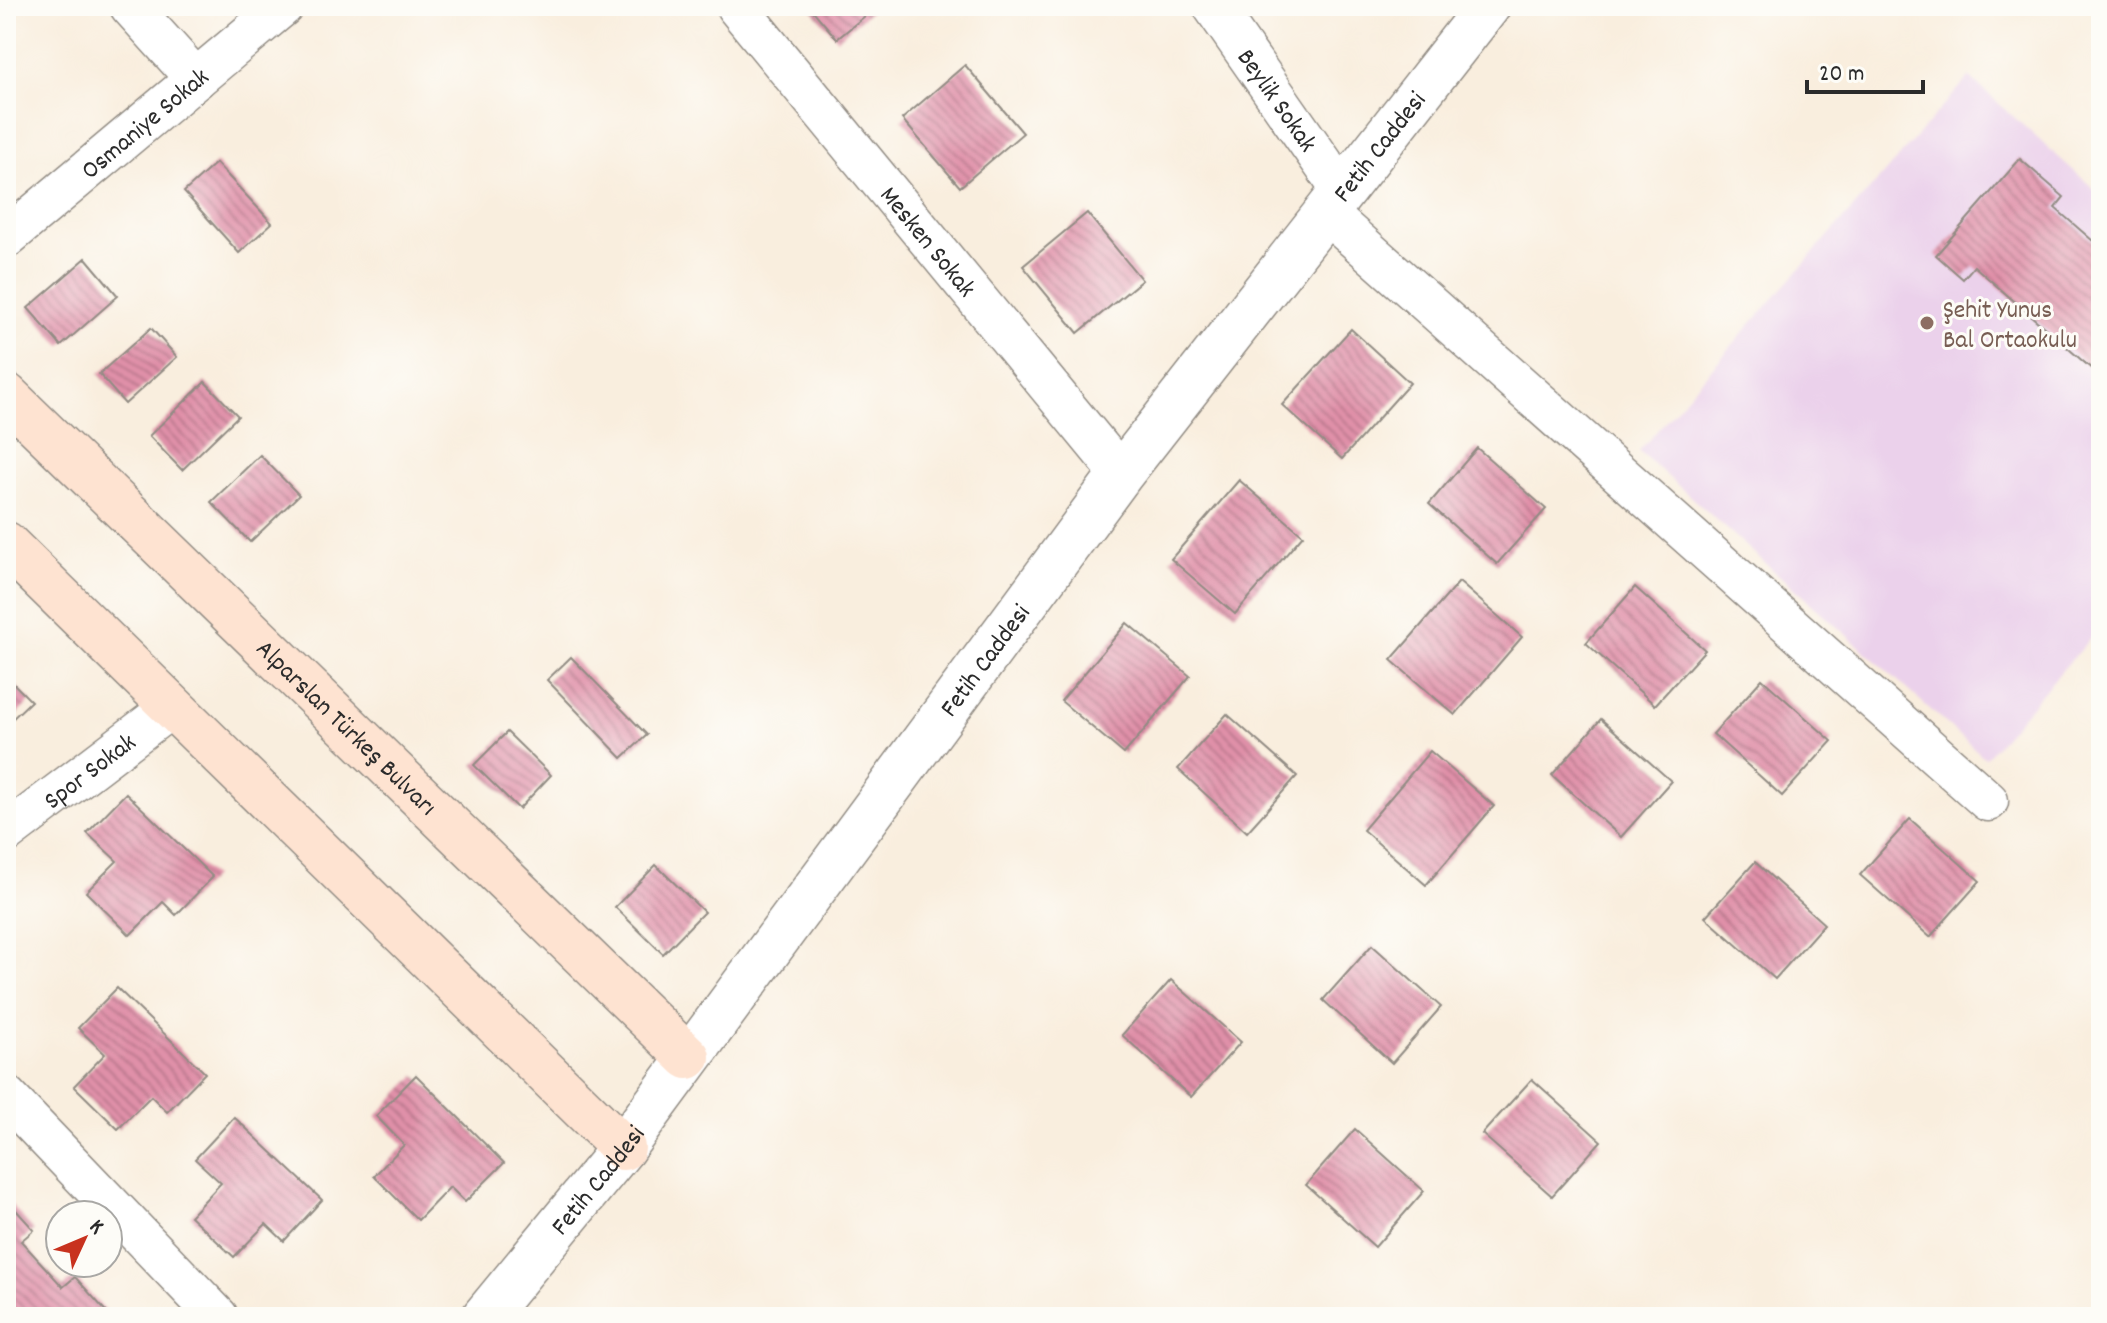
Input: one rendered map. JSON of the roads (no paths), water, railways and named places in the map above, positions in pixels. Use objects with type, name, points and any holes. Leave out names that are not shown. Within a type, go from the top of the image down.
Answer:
[{"type":"main road","name":"Alparslan Türkeş Bulvarı","points":[[6,395],[688,1057]]},
{"type":"main road","points":[[6,544],[623,1148]]},
{"type":"street","points":[[130,6],[196,79]]},
{"type":"street","name":"Osmaniye Sokak","points":[[6,238],[283,6]]},
{"type":"street","name":"Mesken Sokak","points":[[736,6],[1121,474]]},
{"type":"street","name":"Beylik Sokak","points":[[1213,6],[1334,202],[1988,801]]},
{"type":"street","name":"Fetih Caddesi","points":[[484,1317],[623,1148],[1121,474],[1488,6]]},
{"type":"street","name":"Spor Sokak","points":[[6,833],[173,706]]},
{"type":"street","points":[[6,1096],[218,1317]]},
{"type":"place","name":"Şehit Yunus Bal Ortaokulu","points":[[1927,323]]}]
